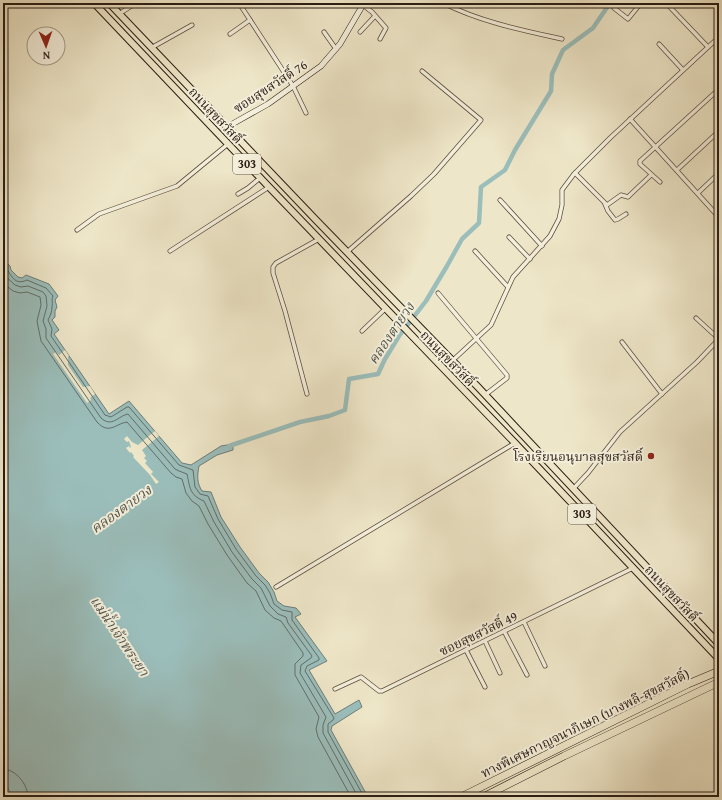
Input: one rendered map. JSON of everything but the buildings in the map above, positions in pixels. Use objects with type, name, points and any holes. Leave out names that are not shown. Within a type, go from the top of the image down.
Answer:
[{"type":"highway","name":"ทางพิเศษกาญจนาภิเษก (บางพลี-สุขสวัสดิ์)","points":[[461,797],[581,737],[719,671]]},
{"type":"highway","name":"ทางพิเศษกาญจนาภิเษก (บางพลี-สุขสวัสดิ์)","points":[[482,797],[719,682]]},
{"type":"main road","name":"ถนนสุขสวัสดิ์","points":[[94,3],[515,443],[719,659]]},
{"type":"main road","name":"ถนนสุขสวัสดิ์","points":[[109,3],[150,48],[485,395],[719,644]]},
{"type":"main road","points":[[444,369],[452,361]]},
{"type":"street","points":[[119,14],[136,3]]},
{"type":"street","points":[[239,3],[293,86],[306,113]]},
{"type":"street","points":[[443,3],[488,22],[562,39]]},
{"type":"street","points":[[614,8],[628,19],[641,3]]},
{"type":"street","points":[[666,3],[708,47]]},
{"type":"street","points":[[364,4],[386,28],[380,39]]},
{"type":"street","name":"ซอยสุขสวัสดิ์ 76","points":[[227,127],[268,104],[321,66],[336,49],[364,4]]},
{"type":"street","points":[[360,32],[375,16]]},
{"type":"street","points":[[230,34],[250,20]]},
{"type":"street","points":[[150,48],[192,24]]},
{"type":"street","points":[[324,32],[336,49]]},
{"type":"street","points":[[452,361],[494,321],[513,277],[542,246],[556,228],[561,212],[562,190],[575,173],[630,119],[719,37]]},
{"type":"street","points":[[659,44],[684,70]]},
{"type":"street","points":[[347,252],[412,196],[434,174],[482,120],[422,71]]},
{"type":"street","points":[[660,182],[640,162],[719,89]]},
{"type":"street","points":[[630,119],[716,214],[719,215]]},
{"type":"street","points":[[677,170],[719,131]]},
{"type":"street","points":[[77,230],[99,214],[177,186],[228,144]]},
{"type":"street","points":[[575,173],[605,204],[615,220],[626,214]]},
{"type":"street","points":[[698,193],[719,173]]},
{"type":"street","points":[[605,204],[609,205],[621,195],[628,197],[651,174]]},
{"type":"street","points":[[238,194],[260,178]]},
{"type":"street","points":[[170,251],[269,187]]},
{"type":"street","points":[[500,200],[542,246]]},
{"type":"street","points":[[509,237],[530,258]]},
{"type":"street","points":[[307,394],[285,311],[273,273],[273,267],[276,263],[319,238]]},
{"type":"street","points":[[475,251],[508,287]]},
{"type":"street","points":[[438,293],[507,375],[507,378],[485,395]]},
{"type":"street","points":[[362,331],[386,308]]},
{"type":"street","points":[[573,489],[588,473],[620,432],[697,362],[719,339],[696,318]]},
{"type":"street","points":[[622,342],[662,394]]},
{"type":"street","points":[[276,586],[515,443]]},
{"type":"street","name":"ซอยสุขสวัสดิ์ 49","points":[[335,689],[361,677],[378,691],[382,691],[633,568]]},
{"type":"street","points":[[524,622],[545,666]]},
{"type":"street","points":[[504,631],[527,675]]},
{"type":"street","points":[[485,641],[500,673]]},
{"type":"street","points":[[466,650],[485,687]]},
{"type":"water","name":"แม่น้ำเจ้าพระยา","points":[[3,259],[18,277],[22,278],[26,275],[49,284],[58,296],[55,300],[57,307],[55,317],[52,320],[59,330],[54,334],[109,414],[129,401],[182,463],[191,465],[221,446],[233,444],[233,450],[217,455],[199,466],[199,485],[202,491],[211,492],[221,517],[240,547],[259,573],[268,582],[277,601],[284,606],[296,608],[301,614],[295,617],[327,661],[309,670],[335,714],[359,700],[362,707],[332,726],[331,730],[368,797],[14,797],[3,782]]},
{"type":"pier","points":[[65,350],[69,356],[68,365],[83,387],[90,386],[95,394],[87,403],[53,354],[56,352],[59,355]]},
{"type":"pier","points":[[155,431],[159,436],[142,450],[146,456],[144,458],[147,461],[145,463],[153,472],[151,474],[159,482],[156,484],[150,475],[133,457],[134,456],[131,452],[130,453],[126,448],[129,446],[130,448],[131,447],[129,441],[127,442],[124,439],[127,436],[132,442],[138,445]]},
{"type":"waterway","name":"คลองตายวง","points":[[229,446],[300,422],[329,416],[345,410],[349,379],[378,374],[399,336],[426,301],[462,239],[479,223],[481,187],[505,170],[515,150],[551,91],[552,74],[563,50],[593,28],[610,3]]},
{"type":"place","name":"โรงเรียนอนุบาลสุขสวัสดิ์","points":[[651,456]]}]
